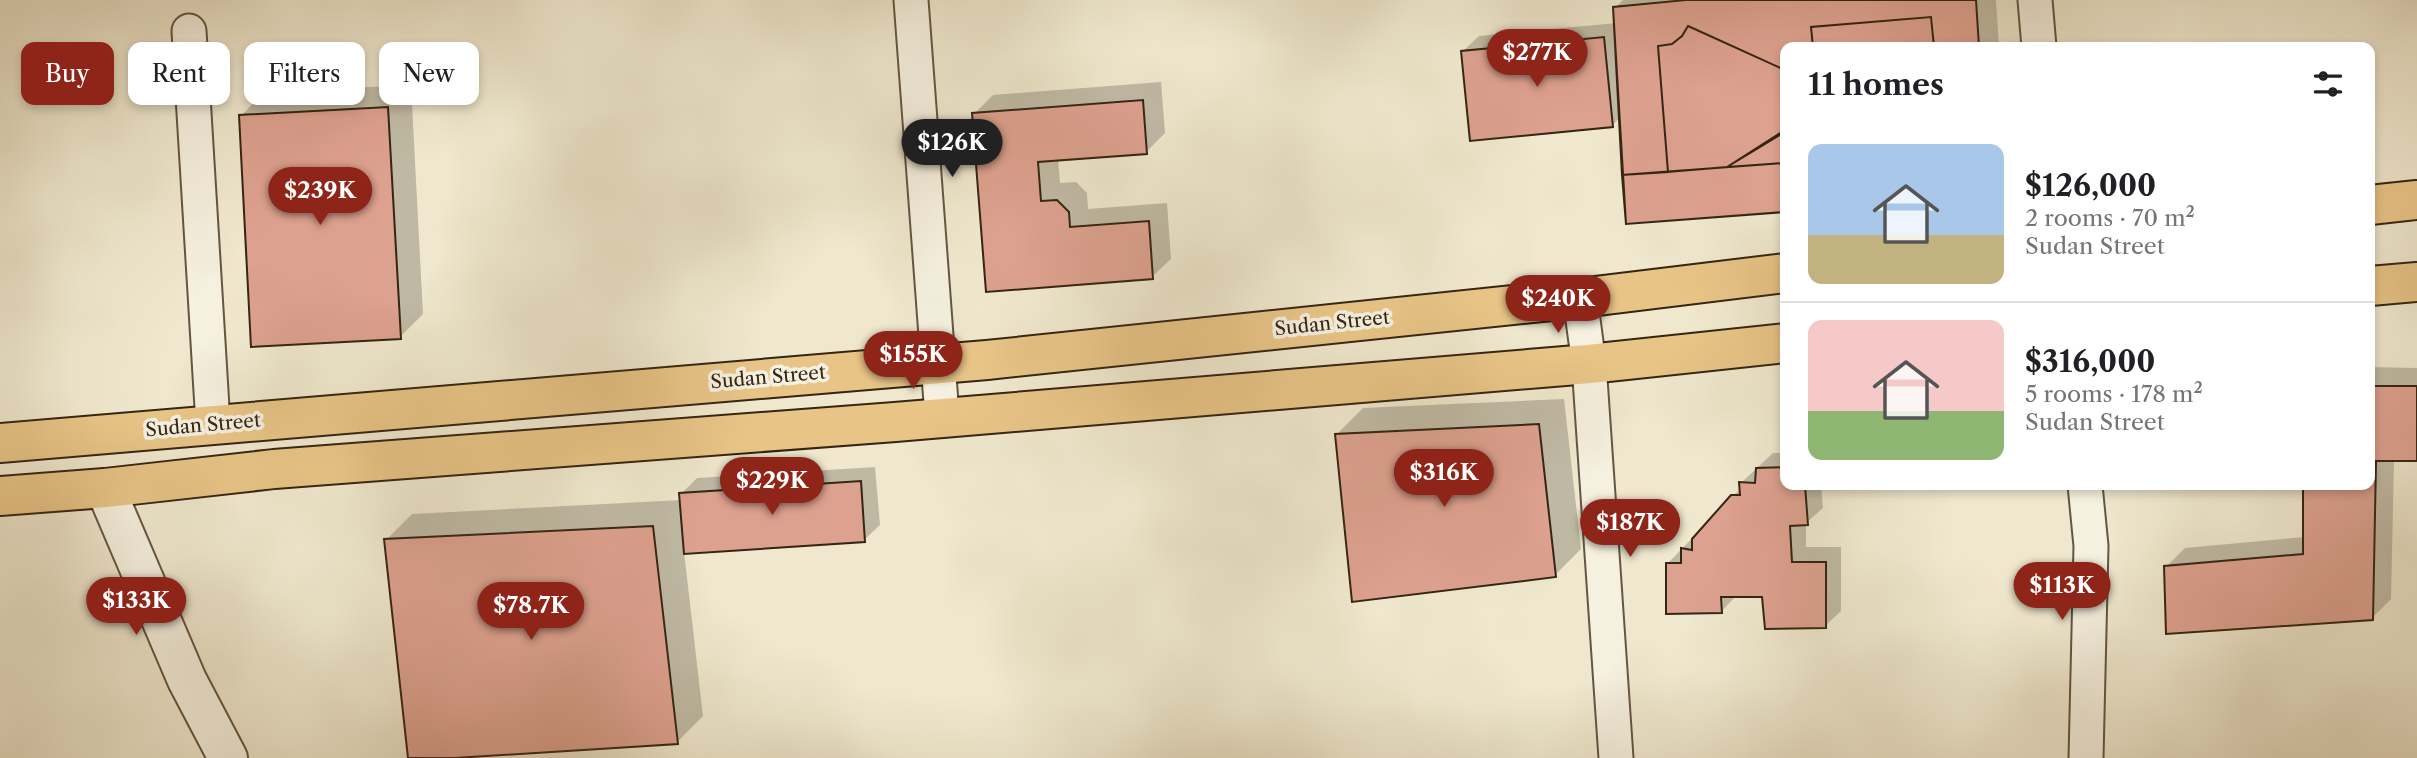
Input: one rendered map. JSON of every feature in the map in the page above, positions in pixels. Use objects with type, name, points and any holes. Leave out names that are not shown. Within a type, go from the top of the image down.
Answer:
[{"type":"main road","points":[[2375,204],[2417,200]]},
{"type":"main road","name":"Sudan Street","points":[[13,442],[986,360],[1580,298],[1780,273]]},
{"type":"main road","points":[[2375,286],[2417,282]]},
{"type":"main road","points":[[13,442],[15,494],[105,488],[274,469],[895,422],[1589,364],[1780,344]]},
{"type":"street","points":[[911,0],[942,416]]},
{"type":"street","points":[[2035,0],[2039,42]]},
{"type":"street","points":[[189,32],[213,424]]},
{"type":"street","points":[[1580,298],[1589,364],[1616,758]]},
{"type":"street","points":[[105,488],[187,680],[228,758]]},
{"type":"street","points":[[2085,490],[2091,546],[2086,758]]},
{"type":"building","points":[[1686,0],[1976,0],[1979,42],[1934,42],[1931,17],[1811,27],[1812,42],[1780,42],[1780,68],[1688,26],[1682,36],[1672,44],[1658,46],[1668,172],[1622,175],[1613,7]]},
{"type":"building","points":[[1686,0],[1976,0],[1979,42],[1780,42],[1780,212],[1626,224],[1613,7]]},
{"type":"building","points":[[1931,17],[1934,42],[1812,42],[1811,27]]},
{"type":"building","points":[[1688,26],[1780,68],[1780,133],[1727,167],[1668,172],[1658,46],[1672,44],[1682,36]]},
{"type":"building","points":[[1604,37],[1613,127],[1470,141],[1461,51]]},
{"type":"building","points":[[1143,100],[1147,154],[1038,162],[1041,201],[1057,200],[1069,212],[1070,227],[1149,221],[1153,279],[986,292],[972,113]]},
{"type":"building","points":[[388,107],[401,339],[251,347],[239,115]]},
{"type":"building","points":[[1780,135],[1780,163],[1727,167]]},
{"type":"building","points":[[1780,163],[1780,212],[1626,224],[1622,175]]},
{"type":"building","points":[[2375,386],[2417,386],[2417,461],[2376,461],[2373,620],[2166,634],[2164,566],[2303,554],[2303,490],[2375,490]]},
{"type":"building","points":[[1539,424],[1556,577],[1352,602],[1335,434]]},
{"type":"building","points":[[1780,467],[1780,490],[1805,490],[1808,525],[1790,526],[1792,562],[1826,562],[1826,628],[1765,629],[1762,597],[1721,597],[1722,613],[1666,614],[1666,563],[1681,563],[1681,548],[1692,550],[1692,539],[1731,495],[1740,495],[1739,482],[1755,483],[1756,468]]},
{"type":"building","points":[[861,481],[865,542],[684,554],[679,493]]},
{"type":"building","points":[[653,526],[678,744],[455,758],[408,758],[384,539]]}]
